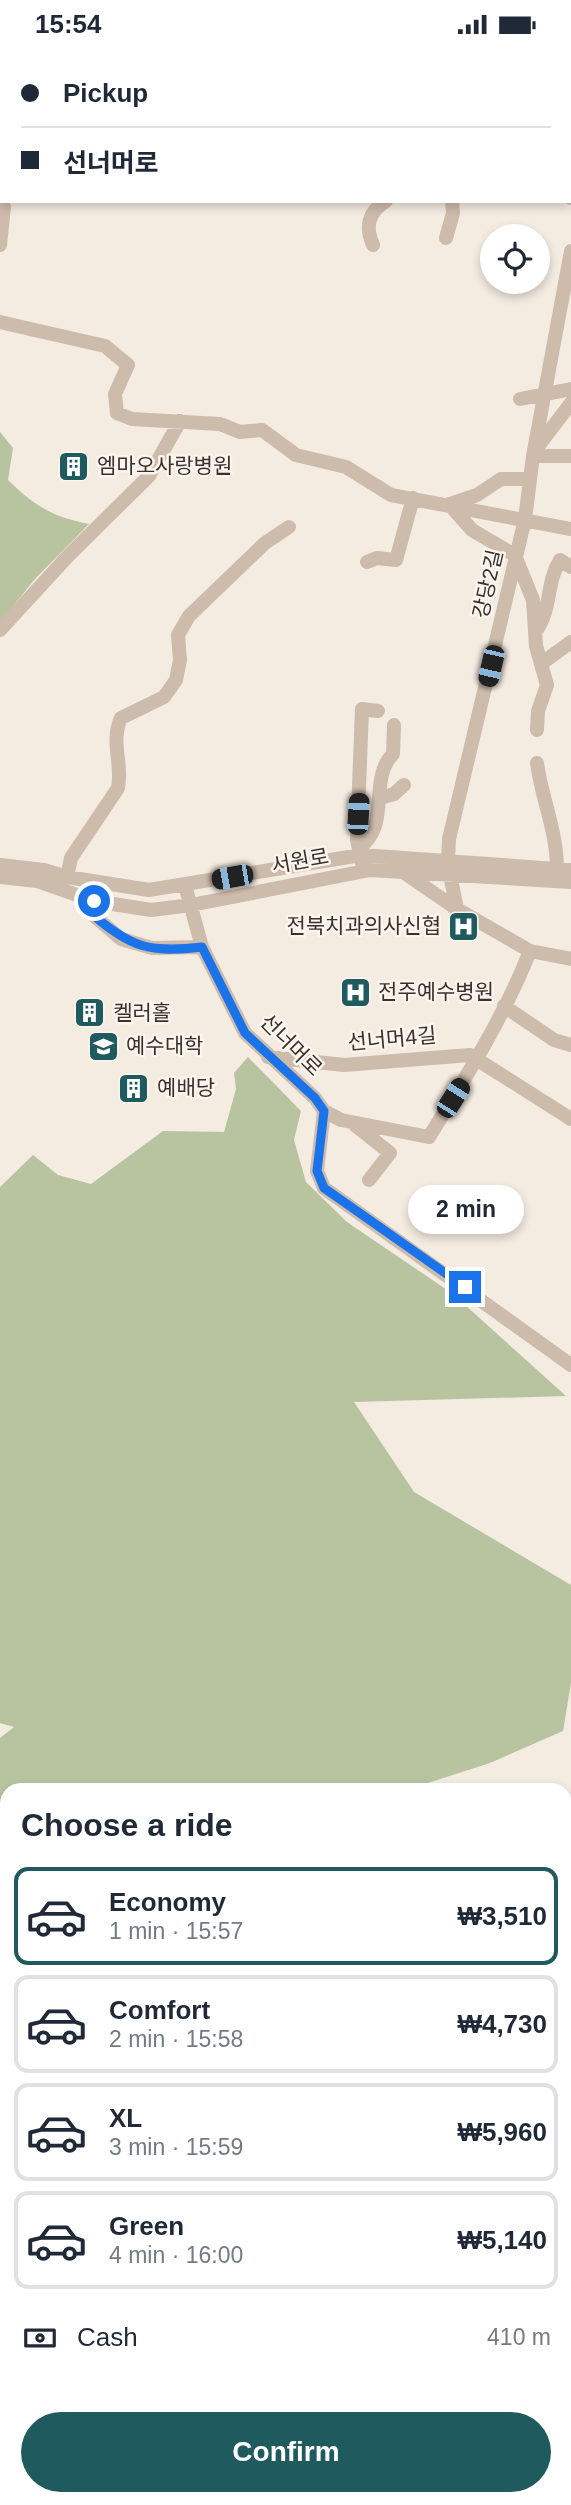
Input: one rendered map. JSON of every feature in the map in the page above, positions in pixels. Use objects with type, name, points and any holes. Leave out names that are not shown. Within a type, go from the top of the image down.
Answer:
[{"type":"street","points":[[0,245],[4,207],[1,203]]},
{"type":"street","points":[[373,245],[367,232],[368,223],[372,214],[384,203]]},
{"type":"street","points":[[446,238],[452,218],[452,203]]},
{"type":"street","name":"강당2길","points":[[449,868],[449,839],[524,519],[533,454],[571,251]]},
{"type":"street","points":[[0,322],[105,346],[128,365],[115,394],[117,414],[132,419],[220,424],[240,432],[262,430],[296,455],[346,467],[391,495],[571,529]]},
{"type":"street","points":[[520,400],[571,389]]},
{"type":"street","points":[[533,454],[571,403]]},
{"type":"street","points":[[0,630],[68,556],[149,476],[180,421]]},
{"type":"street","points":[[533,454],[571,456]]},
{"type":"street","points":[[449,504],[477,495],[502,479],[529,479]]},
{"type":"street","points":[[367,562],[377,558],[396,560],[414,498]]},
{"type":"street","points":[[449,504],[472,530],[516,557],[533,600],[536,631],[548,685],[538,711],[537,730]]},
{"type":"street","points":[[66,877],[71,858],[118,788],[121,777],[116,731],[121,719],[164,697],[176,680],[180,660],[178,635],[189,616],[265,543],[289,527]]},
{"type":"street","points":[[536,631],[544,620],[551,595],[553,571],[560,560],[571,567]]},
{"type":"street","points":[[542,663],[571,642]]},
{"type":"street","points":[[363,871],[357,840],[362,709],[378,711]]},
{"type":"street","points":[[361,851],[372,839],[383,764],[393,754],[394,725]]},
{"type":"street","points":[[537,763],[541,789],[564,869]]},
{"type":"street","points":[[380,797],[394,794],[404,785]]},
{"type":"street","name":"서원로","points":[[0,865],[44,870],[66,877],[149,890],[361,851],[405,867]]},
{"type":"street","points":[[405,867],[457,909],[530,951],[567,958]]},
{"type":"street","name":"서원로","points":[[0,877],[37,881],[94,901],[151,910],[191,905],[363,871],[405,867],[564,869]]},
{"type":"street","points":[[449,868],[457,909]]},
{"type":"street","name":"서원로","points":[[449,868],[571,882]]},
{"type":"street","name":"선너머로","points":[[185,885],[202,947],[245,1033],[315,1098],[324,1111]]},
{"type":"street","points":[[94,901],[92,914],[121,939],[152,948],[202,947]]},
{"type":"street","points":[[530,951],[477,1059],[429,1137],[351,1122],[324,1111],[317,1171],[324,1188],[571,1365]]},
{"type":"street","points":[[504,1006],[554,1040],[571,1045]]},
{"type":"street","name":"선너머4길","points":[[268,1057],[344,1065],[409,1062],[439,1055],[470,1055],[571,1119]]},
{"type":"street","points":[[351,1122],[390,1153],[369,1180]]},
{"type":"green space","points":[[0,432],[13,448],[8,480],[45,509],[64,518],[89,524],[35,579],[0,622]]},
{"type":"green space","points":[[248,1057],[301,1111],[294,1140],[306,1182],[347,1222],[453,1294],[566,1396],[354,1402],[414,1492],[571,1585],[571,1683],[563,1731],[490,1763],[428,1783],[0,1783],[0,1738],[14,1727],[0,1723],[0,1187],[33,1155],[58,1175],[91,1184],[163,1131],[224,1132],[236,1089],[234,1073]]},
{"type":"place","name":"엠마오사랑병원","points":[[74,466]]},
{"type":"place","name":"전북치과의사신협","points":[[464,926]]},
{"type":"place","name":"전주예수병원","points":[[355,992]]},
{"type":"place","name":"켈러홀","points":[[90,1013]]},
{"type":"place","name":"예수대학","points":[[103,1046]]},
{"type":"place","name":"예배당","points":[[134,1088]]},
{"type":"route","points":[[94,901],[92,914],[121,939],[152,948],[202,947],[245,1033],[315,1098],[324,1111],[317,1148],[317,1171],[324,1188],[465,1287]]}]
